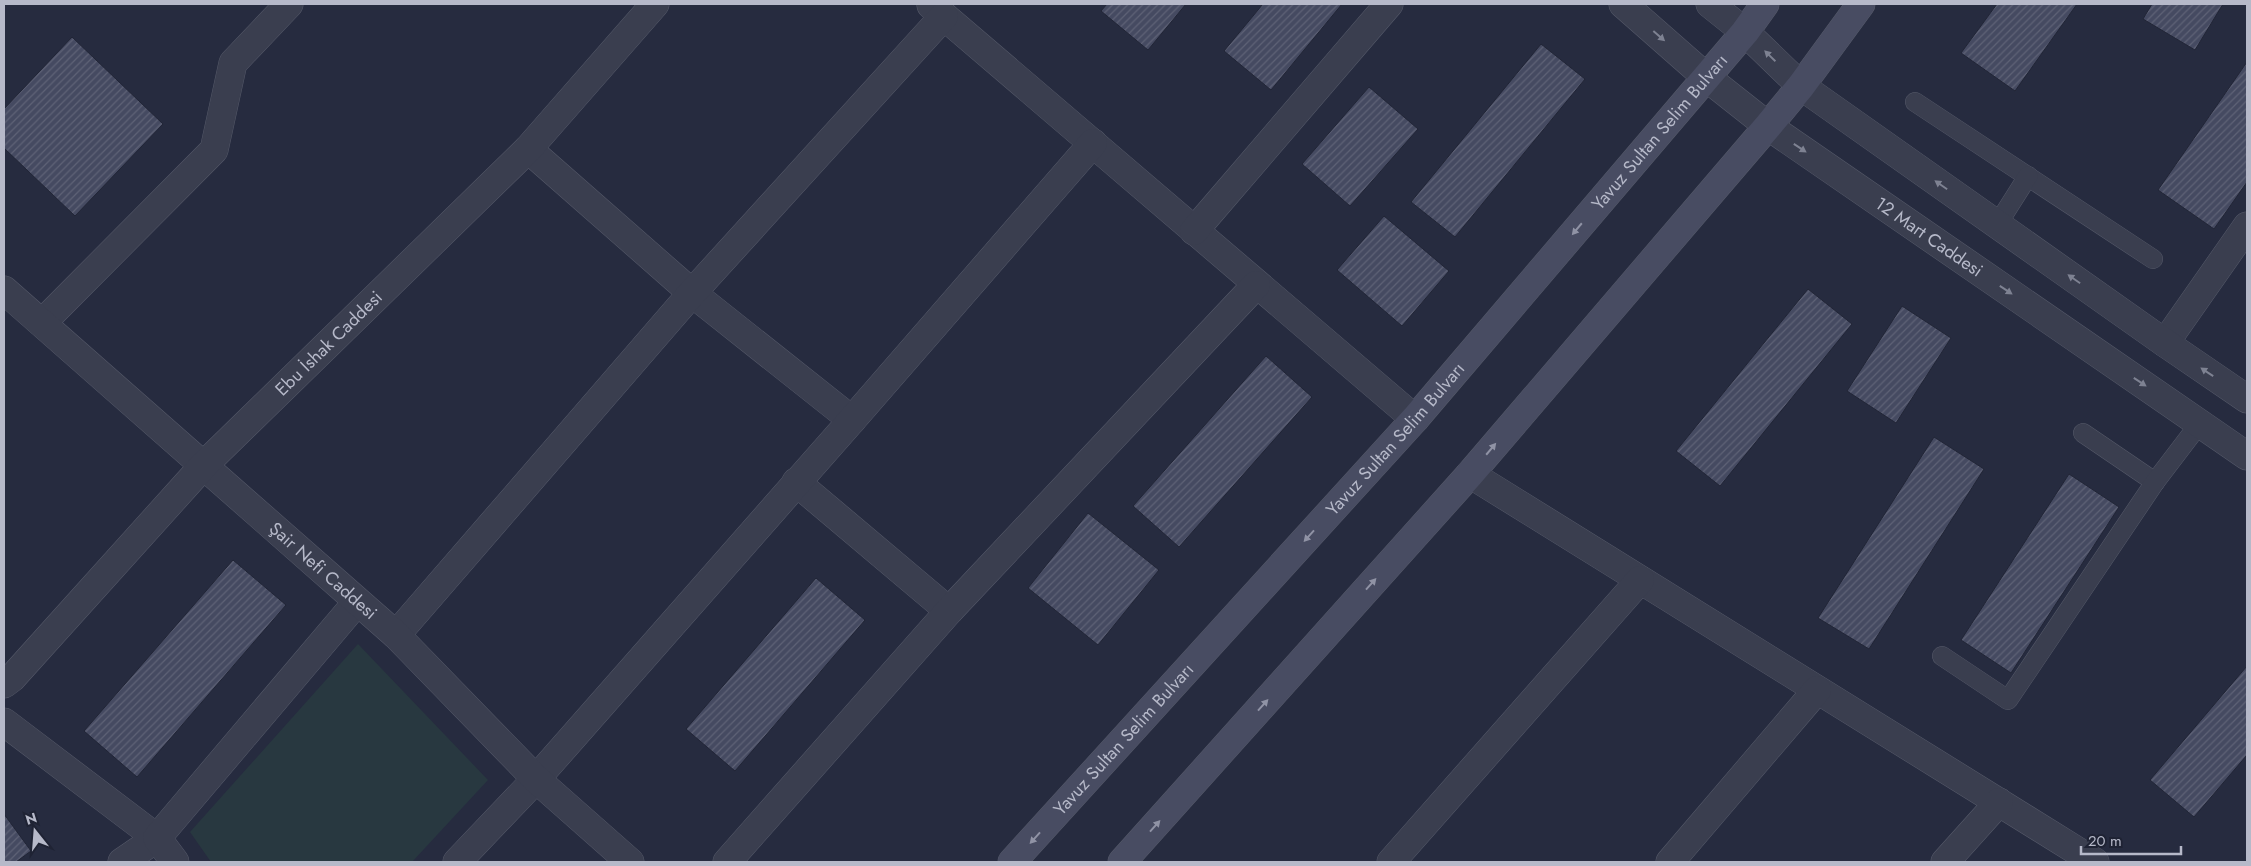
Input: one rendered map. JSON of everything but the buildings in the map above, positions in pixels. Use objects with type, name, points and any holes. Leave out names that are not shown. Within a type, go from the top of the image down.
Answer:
[{"type":"main road","name":"Yavuz Sultan Selim Bulvarı","points":[[1012,862],[1415,419],[1745,32],[1765,4]]},
{"type":"main road","points":[[1122,862],[1470,474],[1768,126],[1801,86],[1861,4]]},
{"type":"street","points":[[42,323],[214,150],[233,63],[289,4]]},
{"type":"street","name":"Ebu İshak Caddesi","points":[[4,684],[12,678],[204,465],[528,149],[655,4]]},
{"type":"street","points":[[1194,232],[1389,4]]},
{"type":"street","name":"12 Mart Caddesi","points":[[1623,4],[1706,77],[1768,126],[2247,456]]},
{"type":"street","points":[[1710,4],[1745,32],[1801,86],[2164,344],[2247,399]]},
{"type":"street","points":[[396,635],[936,10],[1415,419]]},
{"type":"street","points":[[457,862],[536,779],[1093,143]]},
{"type":"street","points":[[528,149],[692,293],[852,420]]},
{"type":"street","points":[[2164,344],[2247,226]]},
{"type":"street","points":[[727,862],[949,611],[1256,285]]},
{"type":"street","name":"Şair Nefi Caddesi","points":[[4,290],[396,635],[536,779],[630,862]]},
{"type":"street","points":[[1470,474],[2095,862]]},
{"type":"street","points":[[796,482],[949,611]]},
{"type":"street","points":[[1391,862],[1640,580]]},
{"type":"street","points":[[122,862],[157,838],[357,602]]},
{"type":"street","points":[[1670,862],[1817,690]]},
{"type":"street","points":[[4,722],[157,838],[175,862]]},
{"type":"street","points":[[1945,862],[1998,802]]},
{"type":"lane","points":[[1915,102],[2153,259]]},
{"type":"lane","points":[[1997,225],[2028,176]]},
{"type":"lane","points":[[1942,656],[2008,700],[2155,482],[2200,423]]},
{"type":"lane","points":[[2083,432],[2155,482]]},
{"type":"shaded area","points":[[358,644],[488,780],[412,862],[211,862],[190,832]]}]
